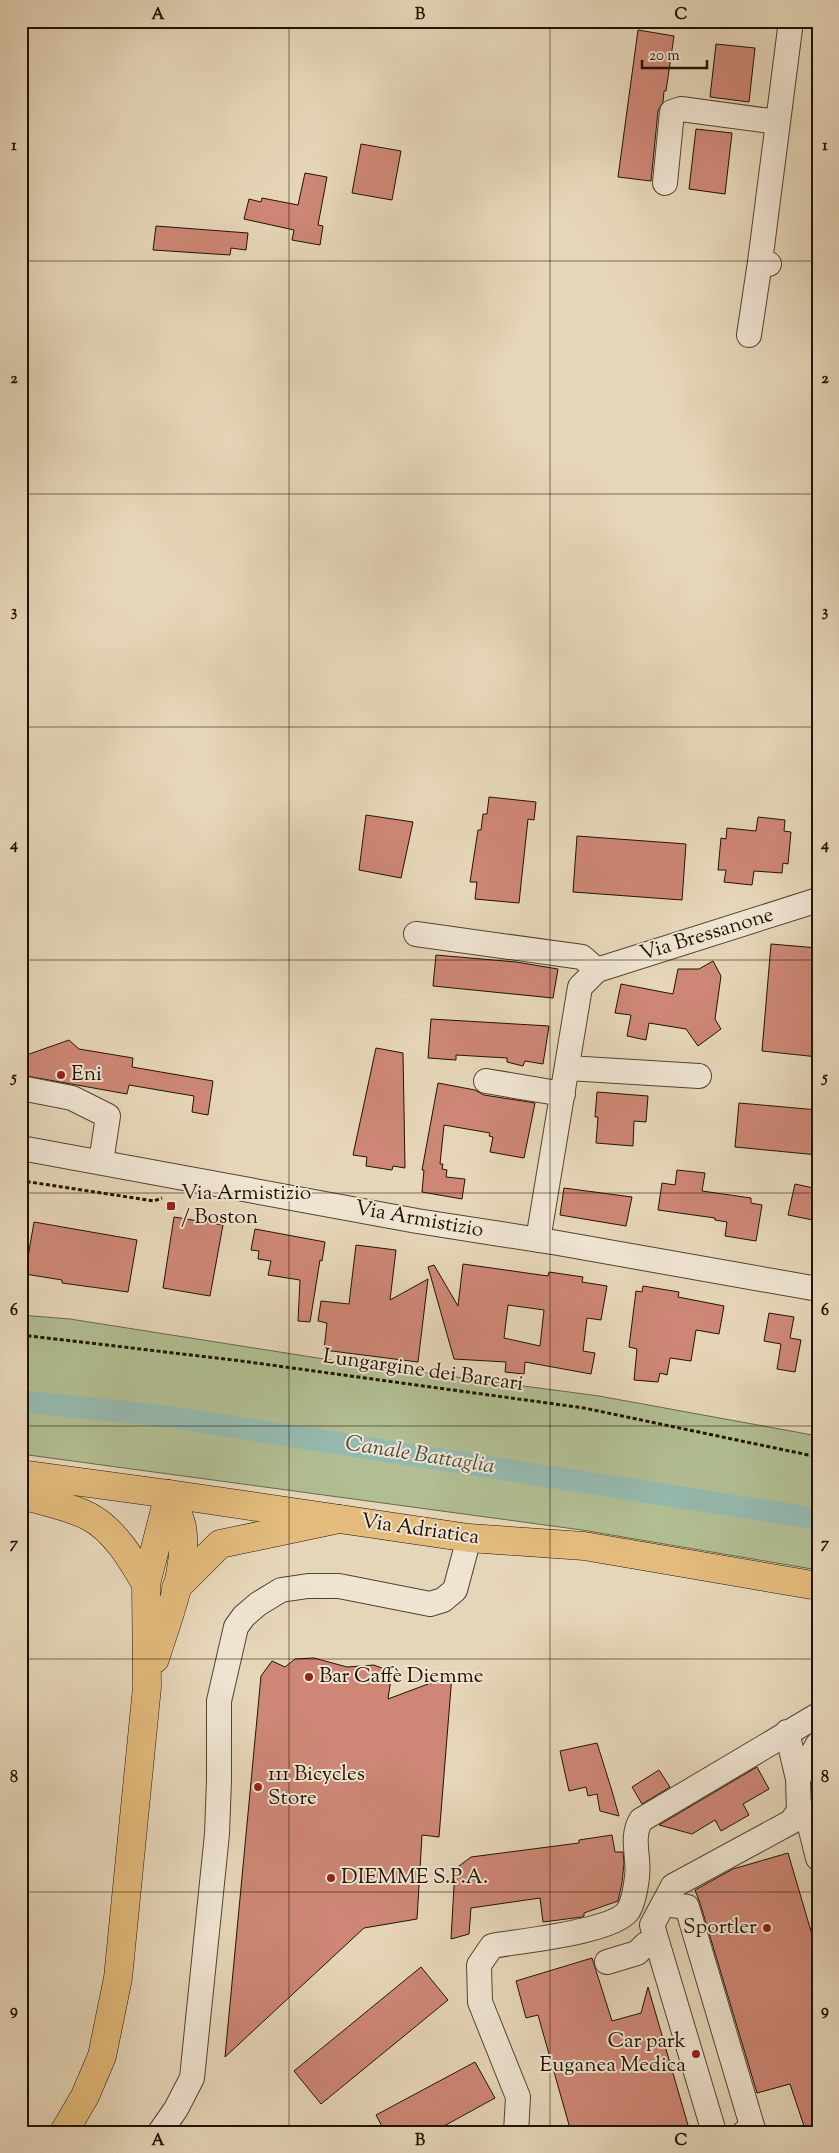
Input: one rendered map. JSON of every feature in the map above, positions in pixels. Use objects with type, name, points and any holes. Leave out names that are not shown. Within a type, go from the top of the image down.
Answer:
[{"type":"main road","name":"Via Adriatica","points":[[21,1474],[469,1538],[584,1546],[818,1586]]},
{"type":"main road","points":[[64,2132],[85,2096],[102,2056],[118,1978],[147,1687],[146,1584],[169,1494]]},
{"type":"main road","points":[[147,1687],[176,1588],[184,1552],[182,1526],[169,1494]]},
{"type":"main road","points":[[21,1495],[77,1511],[99,1523],[122,1548],[146,1584]]},
{"type":"main road","points":[[176,1588],[220,1544],[339,1519]]},
{"type":"street","points":[[749,335],[764,263],[777,122],[791,21]]},
{"type":"street","points":[[665,183],[672,112],[681,109],[777,122]]},
{"type":"street","name":"Via Bressanone","points":[[538,1240],[580,987],[597,970],[818,900]]},
{"type":"street","points":[[416,934],[582,957],[597,970]]},
{"type":"street","points":[[568,1068],[699,1076]]},
{"type":"street","points":[[486,1081],[563,1094]]},
{"type":"street","points":[[21,1088],[72,1098],[108,1116],[101,1162]]},
{"type":"street","name":"Via Armistizio","points":[[21,1148],[416,1221],[538,1240],[818,1289]]},
{"type":"street","points":[[160,2132],[176,2109],[192,2078],[216,1834],[219,1780],[219,1701],[236,1627],[244,1616],[258,1604],[281,1590],[308,1586],[339,1586],[430,1604],[443,1600],[456,1590],[469,1538]]},
{"type":"street","points":[[516,2132],[518,2098],[480,2002],[479,1964],[492,1946],[590,1929],[619,1920],[629,1910],[637,1876],[635,1829],[640,1820],[818,1715]]},
{"type":"street","points":[[714,2132],[652,1942],[652,1925],[673,1886],[791,1822],[799,1810],[798,1779],[787,1732]]},
{"type":"street","points":[[798,1779],[818,1744]]},
{"type":"street","points":[[799,1805],[808,1818],[818,1858]]},
{"type":"street","points":[[664,1904],[687,1907],[753,2129],[745,2132]]},
{"type":"street","points":[[623,1915],[652,1942]]},
{"type":"street","points":[[606,1962],[637,1953],[652,1942]]},
{"type":"path","name":"Lungargine dei Barcari","points":[[21,1335],[234,1360],[584,1408],[818,1457]]},
{"type":"green space","points":[[21,1315],[70,1319],[343,1362],[599,1396],[818,1436],[818,1570],[582,1530],[21,1454]]},
{"type":"building","points":[[638,30],[674,36],[666,91],[664,91],[663,102],[658,111],[651,181],[618,177]]},
{"type":"building","points":[[716,44],[755,48],[749,102],[710,97]]},
{"type":"building","points":[[696,129],[732,133],[725,194],[689,189]]},
{"type":"building","points":[[361,144],[401,151],[392,200],[352,193]]},
{"type":"building","points":[[305,173],[327,177],[318,225],[323,226],[320,245],[292,240],[294,230],[244,219],[249,199],[261,202],[262,198],[298,205]]},
{"type":"building","points":[[156,226],[248,233],[246,250],[231,248],[230,255],[153,250]]},
{"type":"building","points":[[489,797],[536,802],[534,820],[528,819],[519,903],[475,899],[477,882],[470,882],[478,830],[481,830],[483,814],[487,814]]},
{"type":"building","points":[[366,815],[413,822],[401,878],[359,870]]},
{"type":"building","points":[[758,817],[785,820],[784,831],[791,832],[788,864],[783,863],[782,873],[754,871],[752,885],[724,882],[726,870],[718,870],[721,838],[726,839],[727,828],[756,831]]},
{"type":"building","points":[[577,836],[686,844],[682,900],[573,892]]},
{"type":"building","points":[[771,944],[818,948],[818,1057],[762,1051]]},
{"type":"building","points":[[436,955],[516,962],[558,969],[553,998],[433,986]]},
{"type":"building","points":[[713,961],[721,976],[715,1019],[721,1029],[698,1046],[686,1029],[649,1023],[646,1040],[627,1036],[631,1015],[615,1013],[621,984],[673,994],[678,969],[699,969]]},
{"type":"building","points":[[431,1019],[549,1026],[543,1064],[525,1061],[523,1066],[507,1062],[507,1058],[456,1055],[456,1060],[428,1058]]},
{"type":"building","points":[[69,1040],[79,1049],[133,1058],[132,1067],[213,1081],[208,1115],[192,1112],[194,1096],[129,1085],[127,1094],[21,1075],[21,1057]]},
{"type":"building","points":[[376,1048],[403,1053],[405,1168],[393,1166],[392,1170],[366,1166],[367,1157],[353,1155]]},
{"type":"building","points":[[438,1083],[475,1090],[484,1095],[535,1103],[524,1158],[490,1152],[493,1137],[489,1136],[490,1133],[444,1125],[440,1164],[443,1164],[442,1169],[447,1170],[446,1177],[465,1179],[462,1199],[422,1192],[424,1170],[422,1170]]},
{"type":"building","points":[[597,1092],[648,1096],[646,1122],[634,1121],[633,1146],[596,1143],[598,1117],[595,1117]]},
{"type":"building","points":[[739,1103],[818,1110],[818,1155],[735,1147]]},
{"type":"building","points":[[677,1170],[705,1173],[702,1191],[751,1198],[751,1203],[762,1205],[756,1241],[725,1236],[727,1222],[715,1220],[715,1218],[658,1210],[662,1183],[675,1185]]},
{"type":"building","points":[[795,1184],[818,1189],[818,1221],[788,1215]]},
{"type":"building","points":[[564,1188],[632,1197],[626,1226],[560,1215]]},
{"type":"building","points":[[174,1217],[223,1225],[210,1296],[163,1288]]},
{"type":"building","points":[[34,1222],[137,1240],[128,1292],[62,1283],[62,1280],[25,1274]]},
{"type":"building","points":[[255,1229],[325,1242],[322,1261],[320,1260],[310,1322],[298,1321],[300,1280],[268,1275],[271,1261],[258,1259],[259,1251],[251,1250]]},
{"type":"building","points":[[356,1245],[396,1250],[390,1300],[428,1279],[418,1362],[324,1350],[327,1323],[318,1321],[321,1301],[349,1304]]},
{"type":"building","points":[[463,1264],[548,1276],[549,1272],[583,1277],[582,1282],[607,1286],[601,1320],[587,1318],[583,1351],[595,1353],[591,1374],[525,1362],[524,1374],[505,1372],[506,1362],[454,1359],[428,1267],[434,1265],[458,1306]],"holes":[[[508,1305],[544,1310],[540,1346],[504,1338]]]},
{"type":"building","points":[[643,1286],[679,1292],[678,1297],[724,1306],[719,1334],[696,1330],[691,1361],[670,1358],[667,1375],[660,1373],[658,1382],[634,1380],[637,1349],[629,1347],[636,1291],[642,1292]]},
{"type":"building","points":[[769,1313],[794,1317],[790,1338],[801,1340],[795,1372],[777,1369],[781,1344],[764,1341]]},
{"type":"building","name":"DIEMME S.P.A.","points":[[314,1658],[347,1667],[374,1665],[392,1672],[388,1699],[452,1675],[439,1837],[422,1835],[417,1919],[364,1928],[225,2057],[261,1676],[272,1661],[285,1667],[295,1659]]},
{"type":"building","points":[[597,1743],[619,1816],[600,1811],[597,1794],[588,1796],[586,1787],[569,1791],[560,1751]]},
{"type":"building","points":[[757,1767],[769,1789],[743,1804],[749,1815],[721,1831],[715,1820],[692,1834],[659,1825]]},
{"type":"building","points":[[659,1770],[670,1787],[642,1804],[632,1787]]},
{"type":"building","points":[[612,1835],[615,1852],[623,1852],[624,1863],[618,1901],[584,1913],[582,1917],[543,1922],[540,1898],[471,1908],[469,1934],[451,1939],[455,1869],[471,1857],[579,1843],[579,1840]]},
{"type":"building","points":[[788,1853],[818,1955],[818,2132],[806,2132],[790,2084],[757,2093],[695,1890],[733,1869]]},
{"type":"building","points":[[592,1958],[612,2021],[641,2013],[648,1987],[690,2132],[571,2132],[538,2015],[526,2018],[516,1981]]},
{"type":"building","points":[[421,1967],[448,2000],[321,2104],[294,2071]]},
{"type":"building","points":[[475,2062],[495,2098],[433,2132],[385,2132],[376,2115]]},
{"type":"waterway","name":"Canale Battaglia","points":[[21,1401],[171,1417],[818,1519]]},
{"type":"place","name":"Eni","points":[[61,1075]]},
{"type":"place","name":"Via Armistizio / Boston","points":[[171,1206]]},
{"type":"place","name":"Bar Caffè Diemme","points":[[309,1677]]},
{"type":"place","name":"111 Bicycles Store","points":[[258,1787]]},
{"type":"place","name":"DIEMME S.P.A.","points":[[331,1878]]},
{"type":"place","name":"Sportler","points":[[767,1928]]},
{"type":"place","name":"Car park Euganea Medica","points":[[696,2054]]}]
